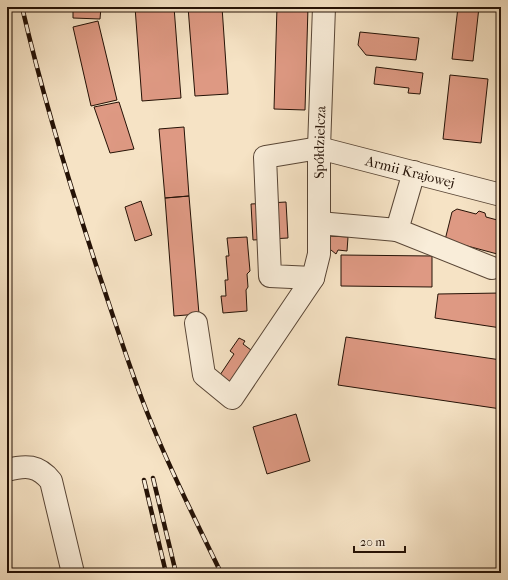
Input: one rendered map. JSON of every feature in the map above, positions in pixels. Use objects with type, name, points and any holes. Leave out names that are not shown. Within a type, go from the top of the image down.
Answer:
[{"type":"street","name":"Spółdzielcza","points":[[196,323],[204,375],[232,398],[313,278],[320,254],[320,148],[324,7]]},
{"type":"street","name":"Armii Krajowej","points":[[320,148],[501,195]]},
{"type":"street","points":[[313,278],[270,276],[265,157],[320,148]]},
{"type":"street","points":[[397,230],[414,172]]},
{"type":"street","points":[[320,223],[397,230],[492,268]]},
{"type":"street","points":[[7,470],[20,466],[34,468],[44,473],[51,481],[73,573]]},
{"type":"building","points":[[73,7],[101,7],[100,19],[73,18]]},
{"type":"building","points":[[135,7],[174,7],[181,98],[142,101]]},
{"type":"building","points":[[188,7],[222,7],[228,94],[195,96]]},
{"type":"building","points":[[277,7],[308,7],[305,110],[274,109]]},
{"type":"building","points":[[458,7],[479,7],[473,61],[452,59]]},
{"type":"building","points":[[98,21],[117,100],[91,106],[73,27]]},
{"type":"building","points":[[360,32],[419,38],[416,60],[366,55],[358,45]]},
{"type":"building","points":[[376,67],[423,73],[420,94],[408,93],[409,88],[374,84]]},
{"type":"building","points":[[450,75],[488,79],[481,143],[443,139]]},
{"type":"building","points":[[119,102],[134,149],[110,153],[94,107]]},
{"type":"building","points":[[184,127],[189,196],[165,198],[159,129]]},
{"type":"building","points":[[189,196],[199,314],[174,316],[165,198]]},
{"type":"building","points":[[141,201],[152,235],[135,241],[125,207]]},
{"type":"building","points":[[286,202],[288,238],[253,240],[251,204]]},
{"type":"building","points":[[457,209],[476,214],[479,211],[485,213],[486,217],[501,221],[501,255],[445,240],[452,212]]},
{"type":"building","points":[[329,236],[348,237],[347,251],[338,250],[336,254],[331,250],[328,250]]},
{"type":"building","points":[[247,237],[250,271],[247,274],[247,311],[223,313],[221,296],[226,296],[225,280],[228,280],[226,256],[229,256],[227,238]]},
{"type":"building","points":[[341,255],[432,256],[432,287],[341,286]]},
{"type":"building","points":[[501,293],[501,328],[435,318],[438,294]]},
{"type":"building","points":[[346,337],[501,360],[501,409],[338,385]]},
{"type":"building","points":[[239,338],[245,341],[243,344],[255,353],[233,385],[220,375],[234,354],[230,351]]},
{"type":"building","points":[[296,414],[310,461],[267,474],[253,427]]},
{"type":"railway","points":[[22,7],[67,175],[130,367],[167,460],[221,573]]},
{"type":"railway","points":[[153,478],[176,573]]},
{"type":"railway","points":[[144,480],[166,573]]}]
